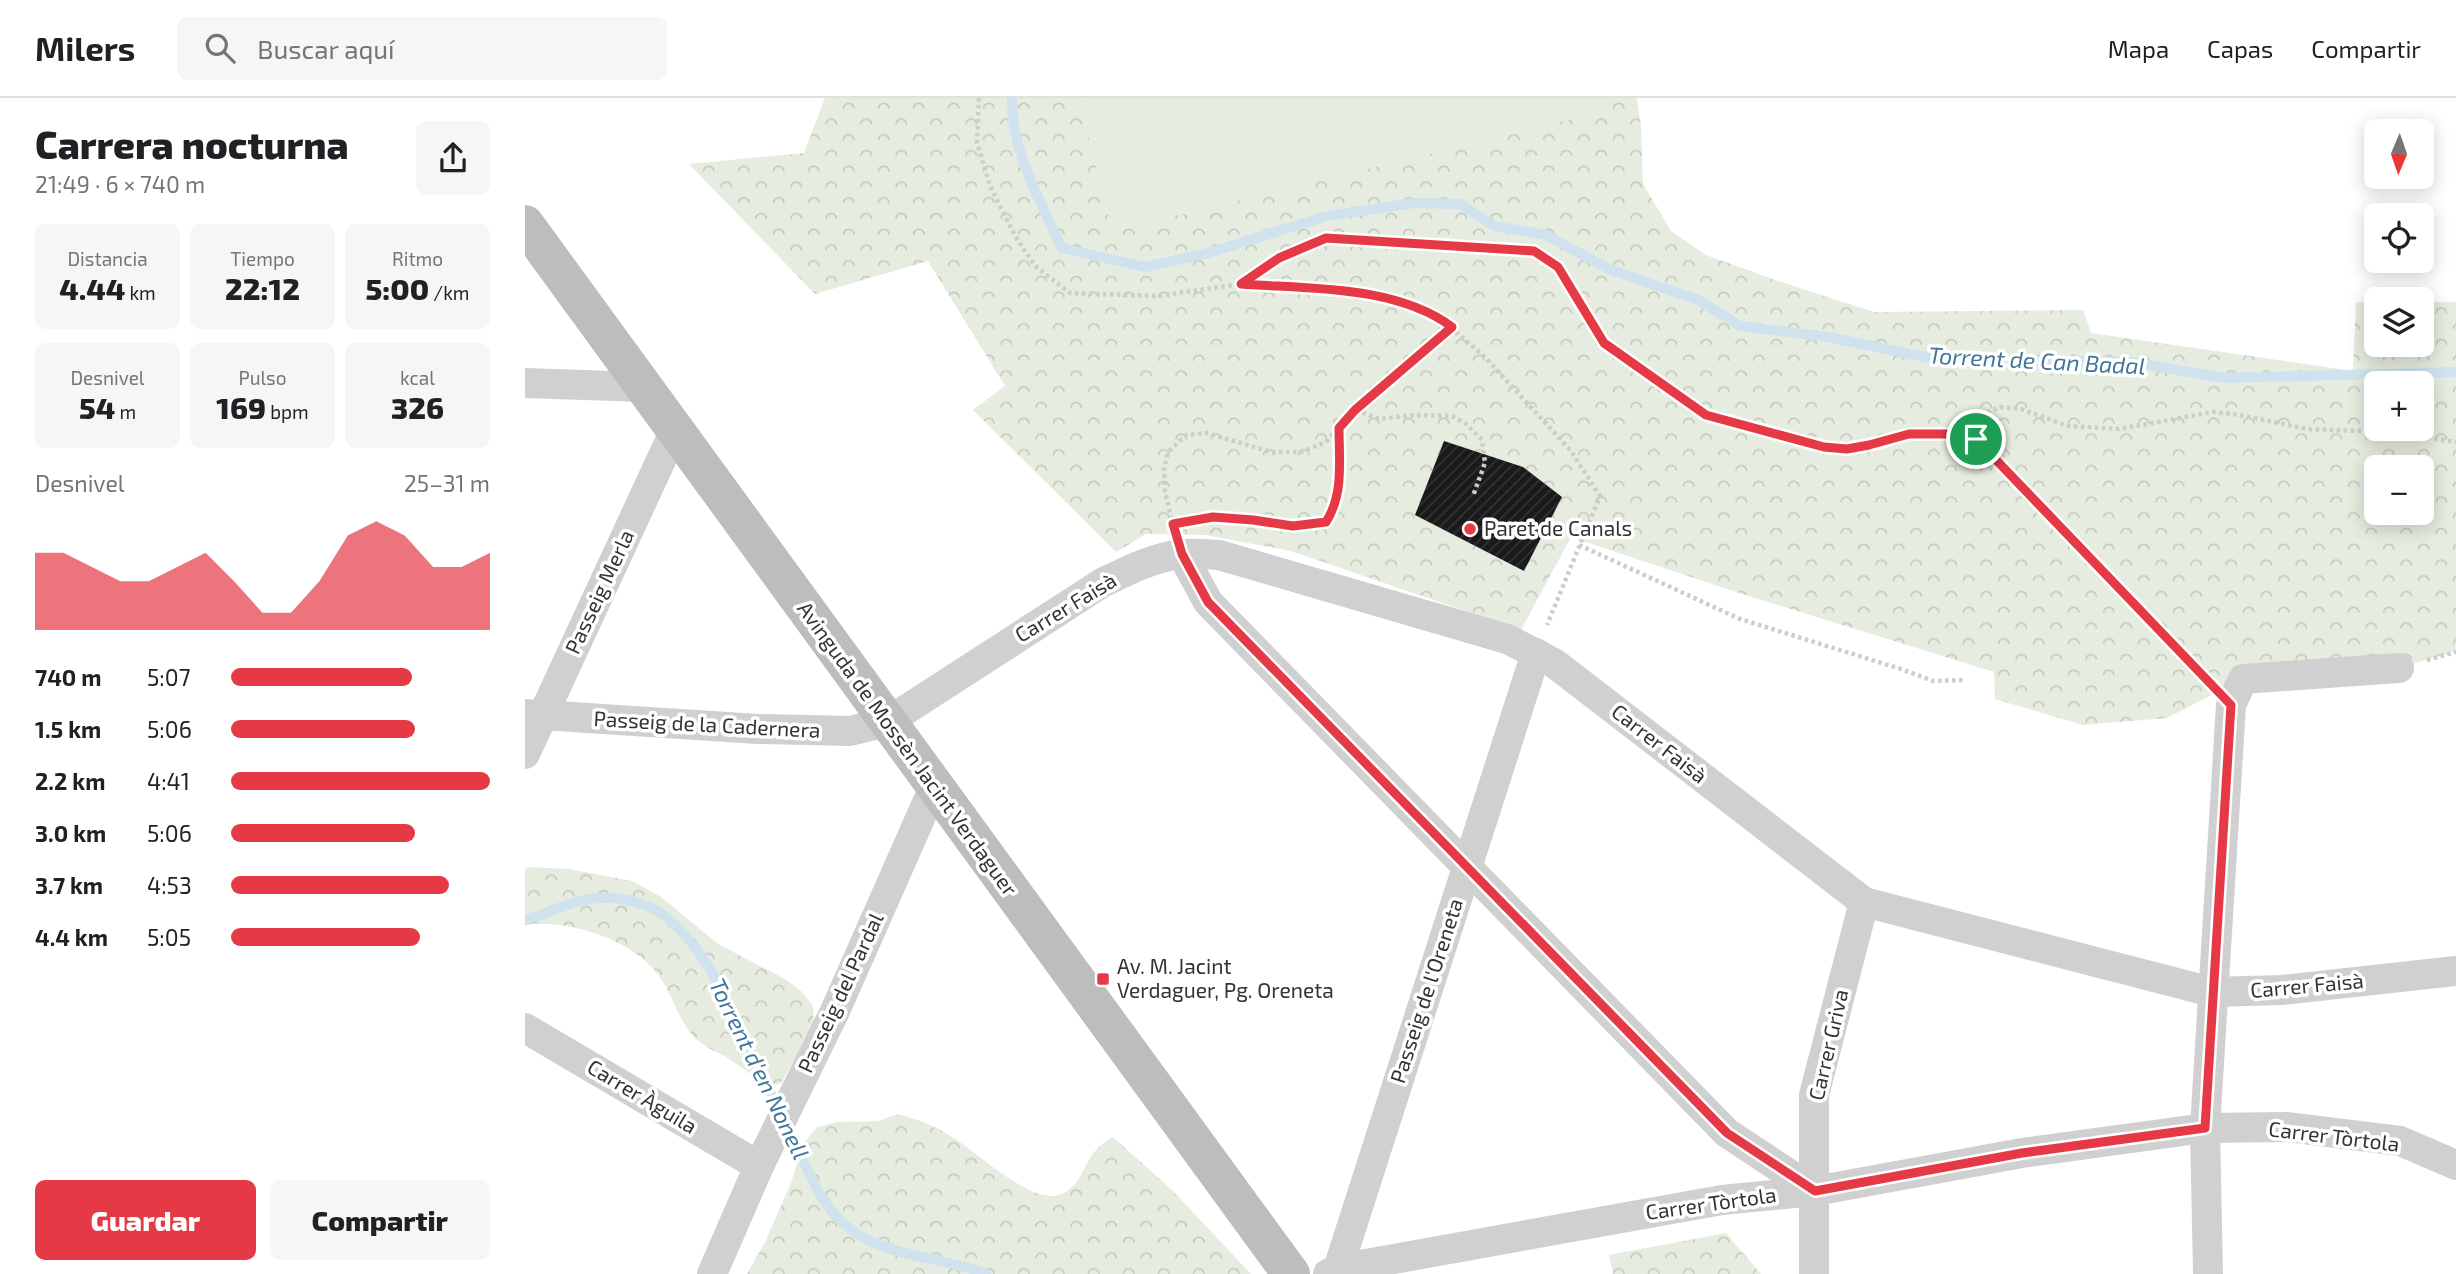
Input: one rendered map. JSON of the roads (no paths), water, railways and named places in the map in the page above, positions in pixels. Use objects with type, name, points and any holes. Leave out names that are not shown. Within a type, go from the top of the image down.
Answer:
[{"type":"street","name":"Avinguda de Mossèn Jacint Verdaguer","points":[[525,224],[1290,1274]]},
{"type":"street","points":[[525,383],[644,387]]},
{"type":"street","name":"Passeig Merla","points":[[525,754],[534,715],[675,430]]},
{"type":"street","points":[[1182,554],[1208,602],[1727,1133],[1815,1191]]},
{"type":"street","name":"Carrer Faisà","points":[[887,722],[1102,583],[1132,568],[1182,554],[1219,555],[1507,639],[1536,653],[1554,663],[1864,902],[2212,992],[2281,990],[2456,971]]},
{"type":"street","name":"Passeig de l'Oreneta","points":[[1333,1272],[1536,653]]},
{"type":"street","points":[[2208,1274],[2205,1128],[2231,705],[2243,679],[2399,668]]},
{"type":"street","name":"Passeig de la Cadernera","points":[[534,715],[850,732],[887,722]]},
{"type":"street","name":"Passeig del Pardal","points":[[712,1274],[759,1166],[835,1011],[934,787]]},
{"type":"street","name":"Carrer Griva","points":[[1814,1274],[1814,1095],[1864,902]]},
{"type":"street","name":"Carrer Àguila","points":[[525,1028],[759,1166]]},
{"type":"street","name":"Carrer Tòrtola","points":[[1333,1272],[1722,1200],[1815,1191],[2022,1153],[2205,1128],[2286,1127],[2400,1141],[2456,1166]]},
{"type":"waterway","name":"Torrent de Can Badal","points":[[1012,98],[1016,137],[1022,157],[1062,248],[1145,267],[1208,253],[1327,216],[1414,203],[1460,204],[1494,226],[1546,235],[1611,270],[1698,300],[1740,326],[1828,337],[1930,358],[2131,362],[2224,378],[2456,372]]},
{"type":"waterway","name":"Torrent d'en Nonell","points":[[525,920],[573,903],[601,898],[635,902],[666,917],[702,956],[728,1003],[813,1182],[835,1215],[868,1240],[887,1248],[986,1274]]},
{"type":"place","name":"Paret de Canals","points":[[1470,529]]},
{"type":"place","name":"Av. M. Jacint Verdaguer, Pg. Oreneta","points":[[1103,979]]}]
